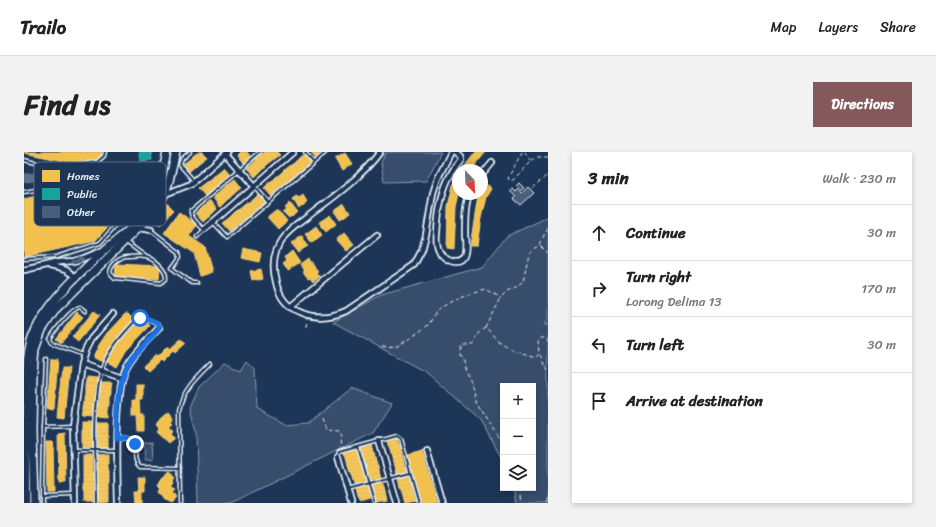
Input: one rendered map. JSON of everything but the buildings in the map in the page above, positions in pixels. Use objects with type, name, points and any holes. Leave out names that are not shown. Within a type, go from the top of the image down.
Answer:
[{"type":"main road","points":[[164,162],[167,152]]},
{"type":"main road","points":[[166,191],[176,152]]},
{"type":"main road","points":[[25,501],[27,361],[34,331],[59,294],[133,226]]},
{"type":"main road","points":[[34,503],[32,372],[35,349],[42,330],[56,309],[139,228]]},
{"type":"street","points":[[205,229],[293,152]]},
{"type":"street","points":[[380,152],[371,164],[358,176],[324,205],[286,234],[282,240],[274,258],[274,272],[277,286],[284,301],[307,315],[316,317],[332,317],[346,311],[414,264],[422,250],[433,193],[438,178],[451,152]]},
{"type":"street","points":[[455,152],[461,159],[457,164]]},
{"type":"street","points":[[166,194],[187,186],[226,153],[254,186]]},
{"type":"street","points":[[488,168],[492,163]]},
{"type":"street","points":[[452,172],[443,190],[437,234],[438,246],[441,254],[452,262],[459,262],[464,258],[466,251],[465,233],[467,200]]},
{"type":"street","points":[[169,181],[172,187],[178,188]]},
{"type":"street","points":[[149,226],[151,230]]},
{"type":"street","points":[[139,228],[151,230]]},
{"type":"street","points":[[290,306],[377,235]]},
{"type":"street","points":[[24,270],[84,258],[108,248]]},
{"type":"street","points":[[46,265],[59,267],[66,270],[83,284]]},
{"type":"street","points":[[75,503],[73,426],[81,364],[83,355],[91,339],[113,314]]},
{"type":"street","points":[[118,503],[117,438],[122,378],[132,358],[159,328]]},
{"type":"street","points":[[81,364],[122,378]]},
{"type":"street","points":[[379,441],[397,503]]},
{"type":"street","points":[[427,451],[442,503]]},
{"type":"street","points":[[339,455],[351,503]]},
{"type":"lane","points":[[97,162],[104,156],[105,152]]},
{"type":"lane","points":[[190,152],[182,159],[180,165],[194,181]]},
{"type":"lane","points":[[197,236],[205,229],[202,228],[193,218],[191,211],[260,152]]},
{"type":"lane","points":[[305,152],[314,162]]},
{"type":"lane","points":[[213,222],[227,237],[326,152]]},
{"type":"lane","points":[[24,160],[34,162]]},
{"type":"lane","points":[[254,186],[268,202]]},
{"type":"lane","points":[[24,192],[34,190]]},
{"type":"lane","points":[[24,259],[56,257],[100,243],[115,226]]},
{"type":"lane","points":[[151,230],[180,252],[180,257],[172,269],[192,283],[197,283]]},
{"type":"lane","points":[[125,242],[159,264],[165,271],[166,279],[164,282],[161,282],[115,278],[111,275],[112,267],[116,262],[122,258],[146,257]]},
{"type":"lane","points":[[83,355],[52,343],[50,339],[76,308],[80,307],[85,311]]},
{"type":"lane","points":[[96,503],[95,419],[101,371],[110,351],[119,338],[137,320],[142,317],[158,324],[159,328]]},
{"type":"lane","points":[[42,503],[46,359]]},
{"type":"lane","points":[[180,503],[179,409],[188,388],[210,364]]},
{"type":"lane","points":[[43,427],[73,426]]},
{"type":"lane","points":[[339,455],[358,447],[397,436],[401,439],[419,503]]},
{"type":"lane","points":[[117,438],[128,437],[134,441],[136,463],[140,467],[180,468]]},
{"type":"lane","points":[[358,447],[374,503]]},
{"type":"lane","points":[[74,450],[117,450]]},
{"type":"lane","points":[[347,490],[410,473]]},
{"type":"lane","points":[[42,496],[74,495]]},
{"type":"path","points":[[522,152],[508,178],[509,180],[513,180],[531,161],[537,157],[548,157]]},
{"type":"path","points":[[525,152],[531,161]]},
{"type":"path","points":[[533,188],[548,175]]},
{"type":"path","points":[[500,439],[475,400],[471,382],[464,368],[463,359],[460,355],[460,350],[462,345],[472,345],[475,342],[482,330],[486,328],[501,298],[522,282],[528,253],[540,246],[548,229]]},
{"type":"path","points":[[540,246],[548,253]]},
{"type":"path","points":[[382,347],[395,347],[414,336],[418,331],[428,325],[437,311],[466,294],[486,289],[501,298]]},
{"type":"path","points":[[306,327],[307,315]]},
{"type":"path","points":[[548,316],[544,324],[548,329]]},
{"type":"path","points":[[486,328],[490,330],[495,338],[503,345],[530,356],[536,357],[539,354]]},
{"type":"path","points":[[548,341],[546,338],[541,338],[538,340],[539,354],[545,367],[548,369]]},
{"type":"path","points":[[322,419],[326,430],[339,431],[341,434],[339,455]]},
{"type":"path","points":[[547,503],[548,489]]},
{"type":"path","points":[[520,491],[522,503]]},
{"type":"shaded area","points":[[386,152],[441,152],[426,181],[384,182],[381,163]]},
{"type":"shaded area","points":[[548,217],[548,503],[517,503],[515,491],[536,491],[536,383],[500,383],[500,455],[481,420],[427,373],[333,322],[381,295],[482,267],[507,236]]},
{"type":"shaded area","points":[[247,360],[255,368],[257,409],[286,425],[308,423],[352,388],[392,403],[373,433],[231,503],[198,503],[196,432],[190,407],[199,387],[225,362],[241,370]]},
{"type":"shaded area","points":[[152,442],[153,460],[145,460],[144,443]]},
{"type":"waterway","points":[[183,156],[187,152]]},
{"type":"waterway","points":[[24,178],[34,177]]},
{"type":"route","points":[[135,444],[132,439],[128,437],[117,438],[122,378],[132,358],[160,326],[142,317],[140,318]]}]
